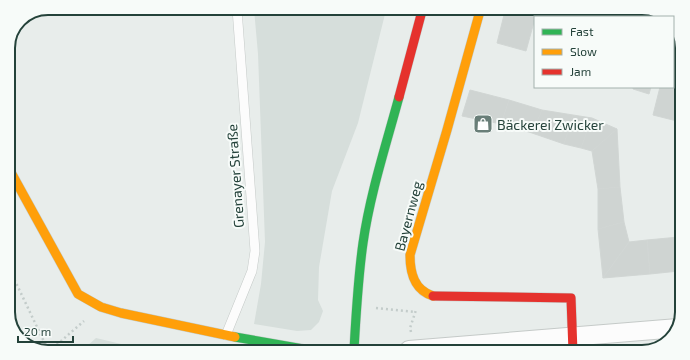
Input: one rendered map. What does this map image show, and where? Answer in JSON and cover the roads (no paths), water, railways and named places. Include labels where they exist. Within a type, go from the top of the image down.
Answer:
[{"type":"street","points":[[354,345],[363,242],[372,198],[421,15]]},
{"type":"street","name":"Bayernweg","points":[[479,15],[410,255],[410,268],[415,282],[422,292],[435,297],[571,298],[573,344]]},
{"type":"street","points":[[15,181],[78,294],[101,307],[121,313],[281,345]]},
{"type":"street","points":[[546,345],[573,344],[670,329]]},
{"type":"lane","name":"Grenayer Straße","points":[[226,335],[252,271],[255,251],[237,15]]},
{"type":"place","name":"Bäckerei Zwicker","points":[[483,124]]}]
